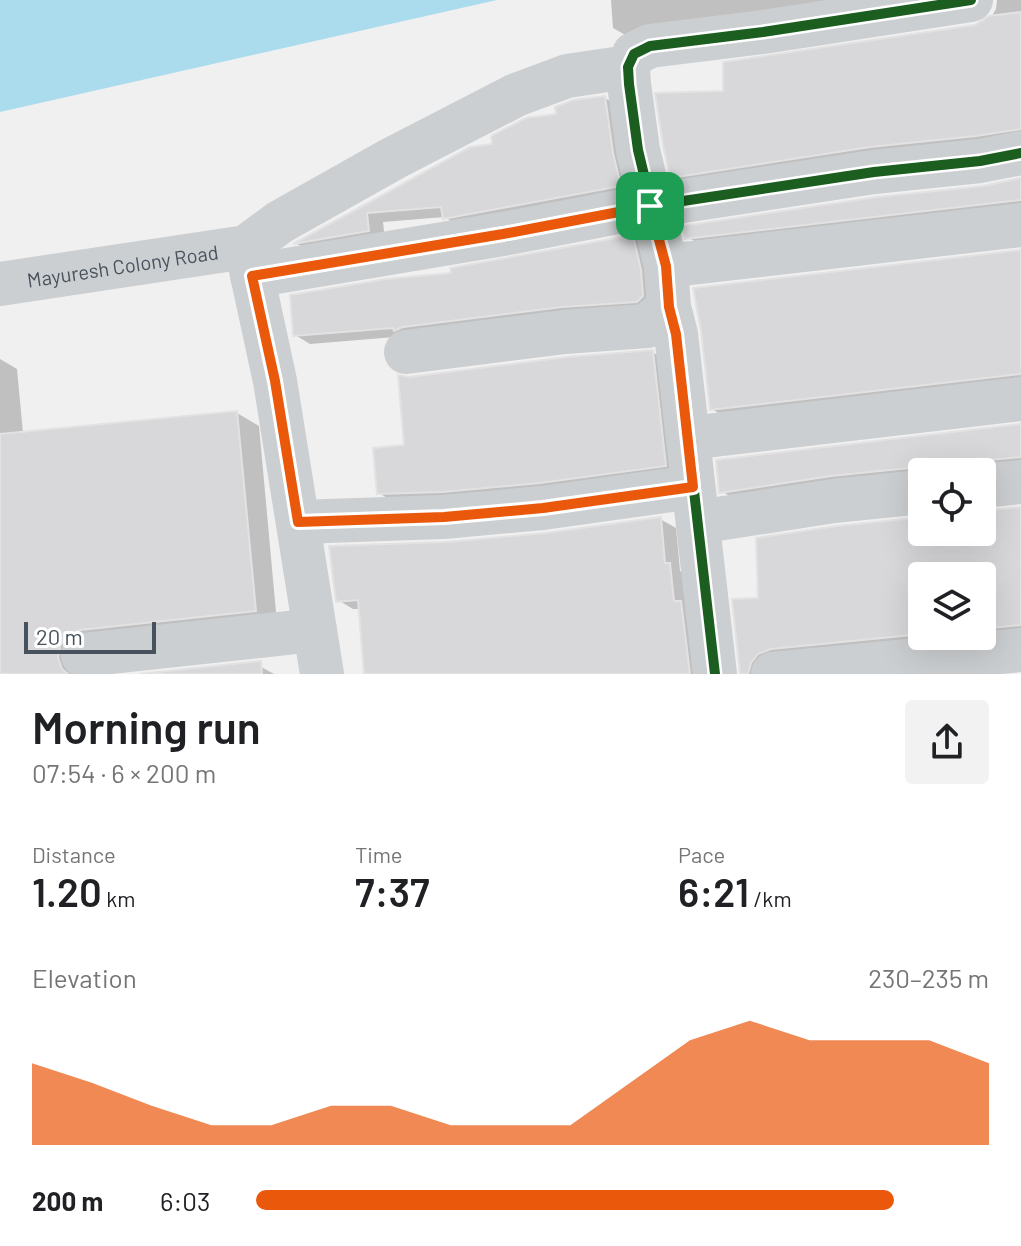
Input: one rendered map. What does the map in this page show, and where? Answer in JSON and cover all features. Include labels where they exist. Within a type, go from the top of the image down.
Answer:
[{"type":"street","points":[[715,674],[676,334],[638,150],[628,67],[634,54],[650,46],[971,0]]},
{"type":"street","points":[[322,674],[275,381],[249,261],[280,222],[392,159],[516,95],[567,76],[628,67]]},
{"type":"street","points":[[667,287],[1004,228],[1000,157]]},
{"type":"street","name":"Mayuresh Colony Road","points":[[0,284],[503,234],[650,206],[874,172],[1000,157]]},
{"type":"street","points":[[406,352],[565,332],[647,326],[667,287]]},
{"type":"street","points":[[689,438],[1021,399]]},
{"type":"street","points":[[996,485],[1021,482]]},
{"type":"street","points":[[298,522],[444,517],[543,508],[834,501],[908,493]]},
{"type":"street","points":[[83,655],[315,630]]},
{"type":"street","points":[[773,674],[1021,650]]},
{"type":"water","points":[[0,0],[497,0],[0,112]]},
{"type":"building","points":[[1021,12],[1021,129],[870,147],[670,178],[655,93],[723,91],[723,62],[975,25],[989,16]]},
{"type":"building","points":[[605,96],[621,186],[443,219],[441,207],[367,213],[369,231],[293,244],[470,147],[492,144],[491,136],[526,118],[556,114],[555,107],[573,100]]},
{"type":"building","points":[[1021,178],[1021,200],[685,239],[682,226],[877,197],[983,186]]},
{"type":"building","points":[[633,235],[643,296],[637,302],[562,307],[403,327],[394,331],[393,328],[293,336],[290,295],[386,279],[451,273],[450,268]]},
{"type":"building","points":[[1021,250],[1021,374],[710,410],[693,288]]},
{"type":"building","points":[[653,350],[666,466],[540,483],[377,494],[373,448],[404,445],[398,375],[409,377],[567,357]]},
{"type":"building","points":[[237,411],[256,611],[80,630],[68,635],[60,646],[58,658],[62,669],[68,674],[0,674],[0,434]]},
{"type":"building","points":[[1021,424],[1021,457],[908,458],[908,468],[719,493],[716,460]]},
{"type":"building","points":[[1021,507],[1021,625],[996,628],[996,562],[908,562],[908,635],[771,649],[758,654],[748,674],[740,674],[732,599],[758,598],[756,538],[908,518],[908,546],[996,546],[996,510]]},
{"type":"building","points":[[661,517],[665,563],[670,563],[674,601],[681,601],[690,674],[364,674],[358,600],[336,602],[329,546],[446,542],[546,533]]},
{"type":"building","points":[[261,661],[262,674],[140,674]]},
{"type":"cycle path","points":[[715,674],[676,334],[669,307],[666,266],[638,150],[628,67],[634,54],[650,46],[971,0]]},
{"type":"cycle path","points":[[252,276],[650,206],[1021,153]]},
{"type":"route","points":[[650,206],[666,266],[693,487],[543,508],[444,517],[298,522],[275,381],[252,276],[650,206]]}]
